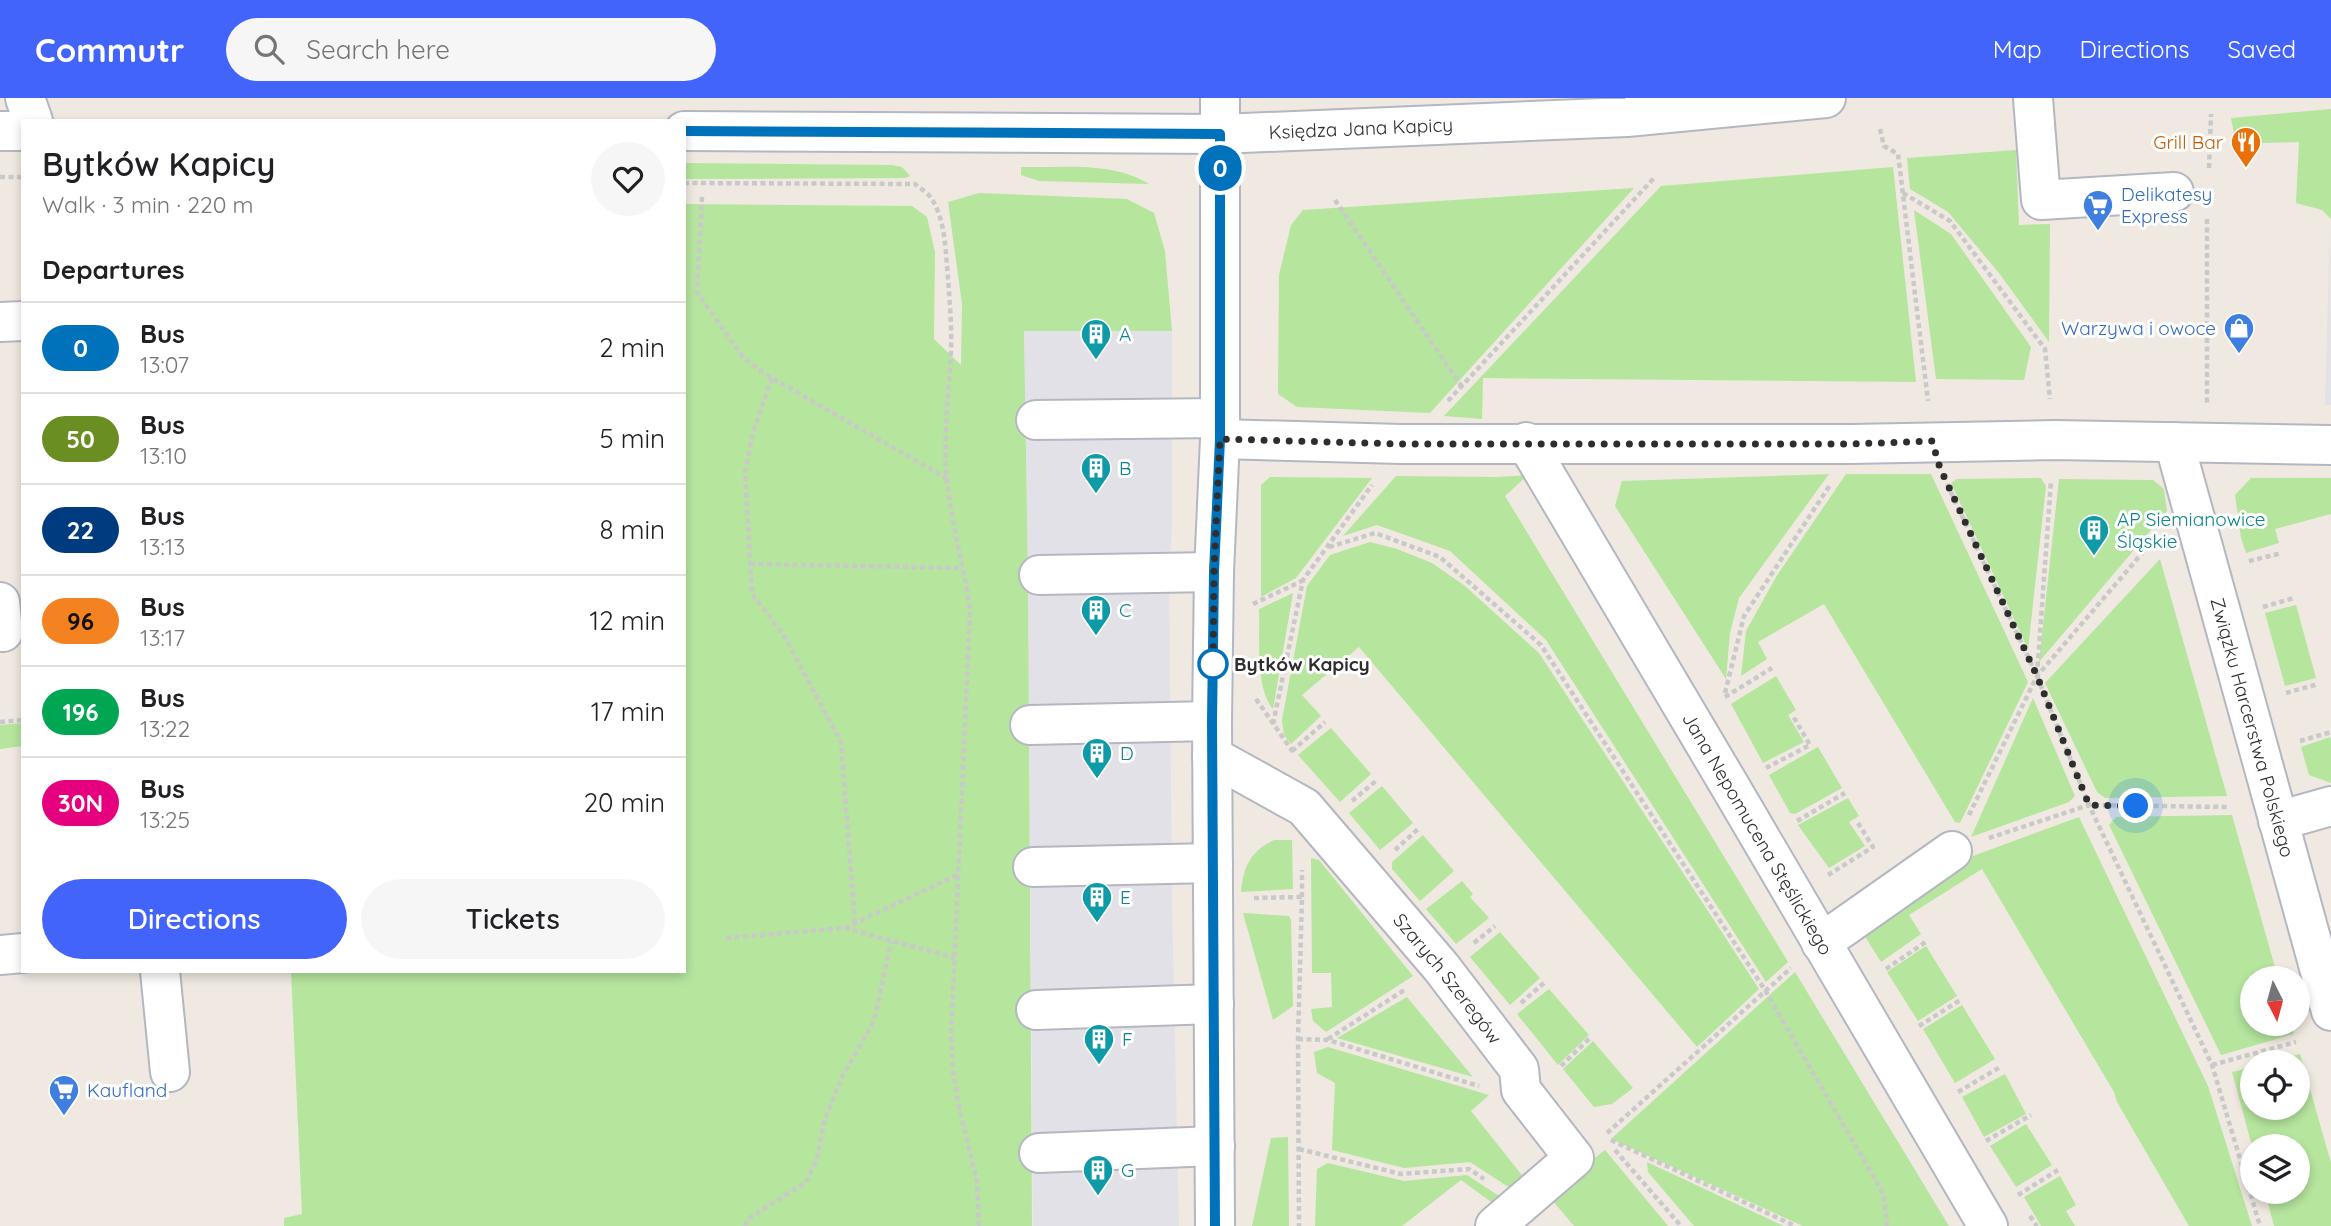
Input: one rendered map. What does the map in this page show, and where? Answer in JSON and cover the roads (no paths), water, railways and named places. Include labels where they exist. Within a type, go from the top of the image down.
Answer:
[{"type":"street","points":[[25,98],[32,119]]},
{"type":"street","name":"Księdza Jana Kapicy","points":[[686,131],[1220,116],[1627,117],[1826,98]]},
{"type":"street","points":[[2032,98],[2041,200],[2174,192]]},
{"type":"street","points":[[1215,1226],[1212,738],[1214,572],[1220,428],[1220,116]]},
{"type":"street","points":[[0,131],[21,131]]},
{"type":"street","points":[[0,322],[21,321]]},
{"type":"street","points":[[1036,420],[1220,428],[1401,444],[1851,444],[2054,440],[2331,445]]},
{"type":"street","name":"Jana Nepomucena Stęślickiego","points":[[1526,442],[1702,735],[1988,1226]]},
{"type":"street","name":"Związku Harcerstwa Polskiego","points":[[2191,442],[2189,499],[2331,1011]]},
{"type":"street","points":[[1039,575],[1214,572]]},
{"type":"street","points":[[1030,725],[1212,738]]},
{"type":"street","name":"Szarych Szeregów","points":[[1212,738],[1304,807],[1441,967],[1520,1069],[1521,1090],[1574,1158],[1508,1215]]},
{"type":"street","points":[[2278,821],[2324,808]]},
{"type":"street","points":[[1821,943],[1952,851]]},
{"type":"street","points":[[1033,867],[1213,863]]},
{"type":"street","points":[[0,955],[21,953]]},
{"type":"street","points":[[160,973],[170,1072]]},
{"type":"street","points":[[1036,1010],[1214,1004]]},
{"type":"street","points":[[1038,1153],[1215,1146]]},
{"type":"place","name":"Grill Bar","points":[[2246,169]]},
{"type":"place","name":"Delikatesy Express","points":[[2098,232]]},
{"type":"place","name":"Warzywa i owoce","points":[[2239,355]]},
{"type":"place","name":"A","points":[[1096,361]]},
{"type":"place","name":"B","points":[[1096,495]]},
{"type":"place","name":"AP Siemianowice Śląskie","points":[[2094,557]]},
{"type":"place","name":"C","points":[[1096,637]]},
{"type":"place","name":"Bytków Kapicy","points":[[1213,664]]},
{"type":"place","name":"D","points":[[1097,780]]},
{"type":"place","name":"E","points":[[1097,924]]},
{"type":"place","name":"F","points":[[1099,1066]]},
{"type":"place","name":"Kaufland","points":[[64,1117]]},
{"type":"place","name":"G","points":[[1098,1197]]}]
